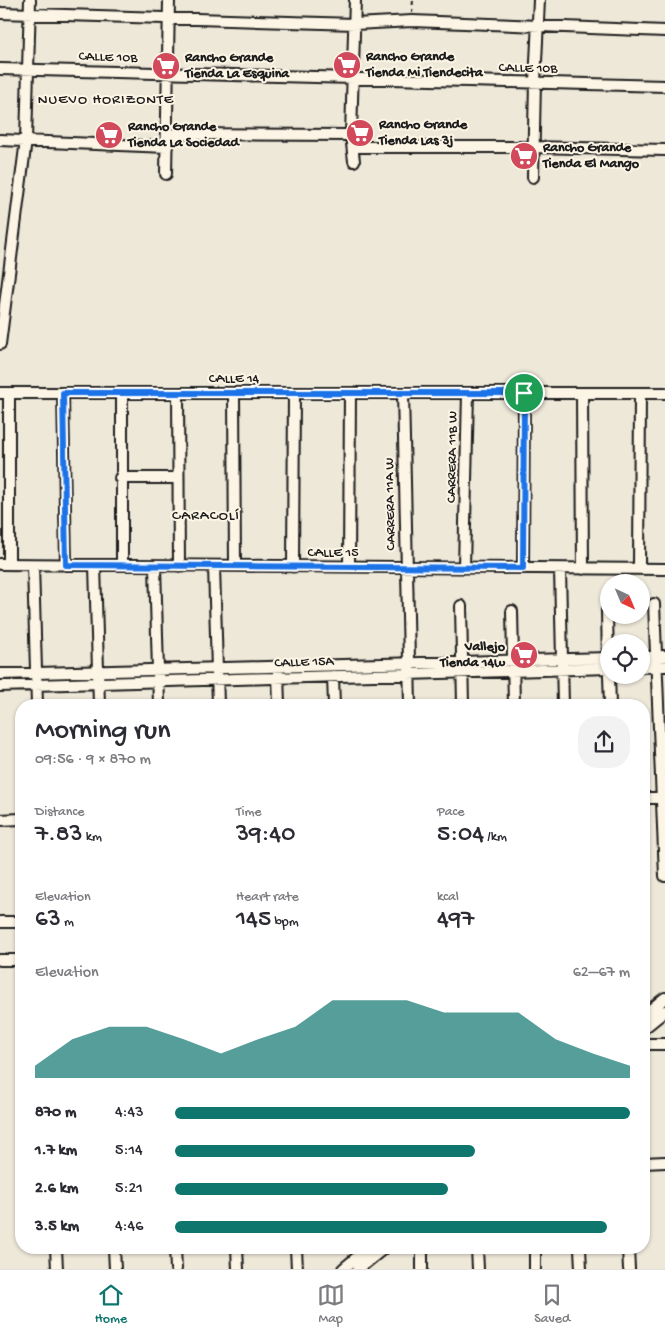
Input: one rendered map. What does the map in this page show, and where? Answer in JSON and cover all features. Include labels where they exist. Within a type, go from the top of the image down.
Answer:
[{"type":"street","points":[[0,344],[26,140],[30,0]]},
{"type":"street","points":[[166,174],[169,0]]},
{"type":"street","points":[[354,161],[350,135],[355,0]]},
{"type":"street","points":[[533,177],[539,0]]},
{"type":"street","points":[[0,13],[169,20],[355,24],[412,21],[665,31]]},
{"type":"street","name":"CALLE 10B","points":[[0,68],[353,80],[665,86]]},
{"type":"street","points":[[168,134],[350,135]]},
{"type":"street","points":[[0,140],[167,147]]},
{"type":"street","points":[[353,147],[533,147],[665,150]]},
{"type":"street","points":[[4,393],[4,564]]},
{"type":"street","name":"CALLE 14","points":[[4,393],[468,393]]},
{"type":"street","points":[[63,393],[66,565]]},
{"type":"street","points":[[122,393],[120,478],[122,565]]},
{"type":"street","points":[[178,393],[179,566]]},
{"type":"street","points":[[234,393],[235,566]]},
{"type":"street","points":[[293,567],[294,393]]},
{"type":"street","points":[[349,567],[350,393]]},
{"type":"street","name":"CARRERA 11A W","points":[[403,393],[410,699]]},
{"type":"street","name":"CARRERA 11B W","points":[[464,568],[468,393],[665,393]]},
{"type":"street","points":[[523,568],[524,393]]},
{"type":"street","points":[[582,393],[583,569]]},
{"type":"street","points":[[639,569],[640,393]]},
{"type":"street","points":[[120,478],[178,478]]},
{"type":"street","name":"CALLE 15","points":[[4,564],[665,570]]},
{"type":"street","points":[[33,565],[38,699]]},
{"type":"street","points":[[95,565],[99,699]]},
{"type":"street","points":[[155,566],[159,699]]},
{"type":"street","points":[[214,566],[218,699]]},
{"type":"street","points":[[560,569],[563,699]]},
{"type":"street","points":[[654,604],[661,662],[665,876]]},
{"type":"street","points":[[461,606],[463,699]]},
{"type":"street","points":[[512,610],[514,699]]},
{"type":"street","name":"CALLE 15A","points":[[0,686],[346,676],[409,669],[562,664],[600,659]]},
{"type":"street","name":"CALLE 15A","points":[[562,664],[600,667]]},
{"type":"street","points":[[345,665],[346,676]]},
{"type":"street","name":"CALLE 15A","points":[[0,674],[345,665],[409,669]]},
{"type":"street","points":[[278,667],[279,699]]},
{"type":"street","points":[[333,676],[334,699]]},
{"type":"street","points":[[609,684],[610,699]]},
{"type":"street","points":[[650,798],[663,798]]},
{"type":"street","points":[[0,820],[15,819]]},
{"type":"street","points":[[0,922],[15,922]]},
{"type":"street","points":[[0,960],[15,960]]},
{"type":"street","points":[[650,1010],[665,998]]},
{"type":"street","points":[[650,1023],[665,1010]]},
{"type":"street","points":[[650,1044],[665,1044]]},
{"type":"street","points":[[650,1163],[665,1162]]},
{"type":"street","points":[[56,1254],[57,1269]]},
{"type":"street","points":[[114,1254],[115,1269]]},
{"type":"street","points":[[175,1254],[176,1269]]},
{"type":"street","points":[[237,1254],[238,1269]]},
{"type":"street","points":[[296,1254],[297,1269]]},
{"type":"street","points":[[355,1266],[364,1254]]},
{"type":"street","points":[[343,1269],[355,1266],[374,1254]]},
{"type":"street","points":[[422,1254],[422,1269]]},
{"type":"street","points":[[477,1254],[478,1269]]},
{"type":"street","points":[[535,1254],[535,1269]]},
{"type":"street","points":[[580,1254],[581,1269]]},
{"type":"street","points":[[628,1254],[629,1269]]},
{"type":"place","name":"Rancho Grande Tienda Mi Tiendecita","points":[[347,65]]},
{"type":"place","name":"Rancho Grande Tienda La Esquina","points":[[166,66]]},
{"type":"place","name":"Rancho Grande Tienda Las 3j","points":[[360,133]]},
{"type":"place","name":"Rancho Grande Tienda La Sociedad","points":[[109,135]]},
{"type":"place","name":"Rancho Grande Tienda El Mango","points":[[524,156]]},
{"type":"place","name":"Vallejo Tienda 14w","points":[[524,655]]},
{"type":"district","name":"NUEVO HORIZONTE","points":[[106,100]]},
{"type":"district","name":"CARACOLÍ","points":[[206,516]]},
{"type":"route","points":[[63,393],[524,393],[523,568],[66,565],[63,393]]}]
